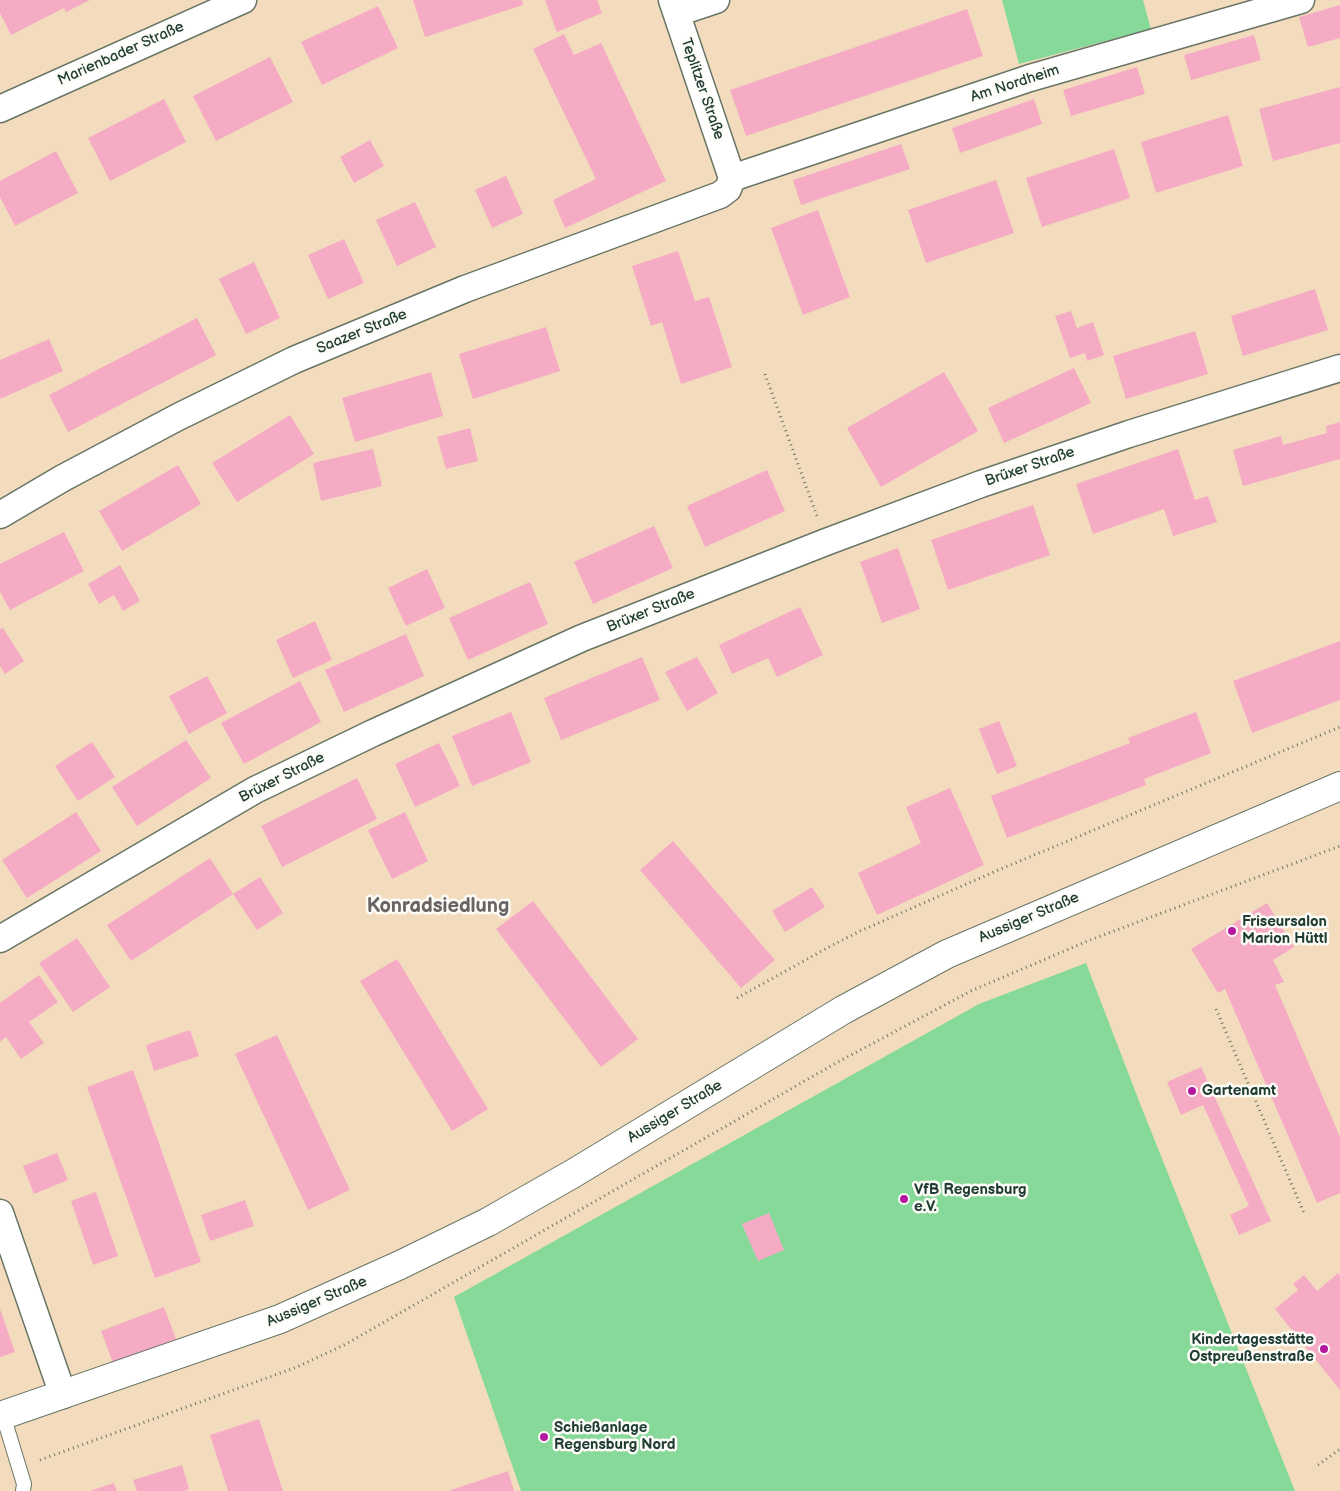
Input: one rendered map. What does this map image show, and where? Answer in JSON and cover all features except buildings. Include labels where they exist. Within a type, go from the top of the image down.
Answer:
[{"type":"street","name":"Marienbader Straße","points":[[0,109],[243,0]]},
{"type":"street","points":[[674,7],[716,0]]},
{"type":"street","name":"Am Nordheim","points":[[732,178],[1030,78],[1300,0]]},
{"type":"street","name":"Teplitzer Straße","points":[[674,7],[732,178]]},
{"type":"street","name":"Saazer Straße","points":[[0,516],[79,469],[178,417],[294,360],[465,289],[720,195],[728,188],[732,178]]},
{"type":"street","name":"Brüxer Straße","points":[[0,939],[255,790],[373,733],[582,638],[826,542],[981,484],[1129,434],[1340,368]]},
{"type":"street","name":"Aussiger Straße","points":[[1,1416],[280,1319],[400,1265],[488,1222],[557,1183],[843,1010],[947,954],[1340,786]]},
{"type":"street","points":[[0,1213],[63,1395]]},
{"type":"lane","points":[[1,1416],[24,1484],[23,1491]]},
{"type":"path","points":[[765,374],[826,542]]},
{"type":"path","points":[[737,998],[858,932],[996,871],[1340,727]]},
{"type":"path","points":[[19,1468],[296,1367],[346,1344],[836,1063],[970,991],[1090,940],[1340,846]]},
{"type":"path","points":[[1216,1009],[1304,1213]]},
{"type":"path","points":[[1318,1465],[1340,1449]]},
{"type":"green space","points":[[1002,0],[1143,0],[1151,29],[1019,64]]},
{"type":"green space","name":"VfB Regensburg e.V.","points":[[1086,963],[1139,1101],[1295,1491],[521,1491],[454,1297],[979,1004]]},
{"type":"place","name":"Friseursalon Marion Hüttl","points":[[1232,931]]},
{"type":"place","name":"Gartenamt","points":[[1192,1091]]},
{"type":"place","name":"VfB Regensburg e.V.","points":[[904,1199]]},
{"type":"place","name":"Kindertagesstätte Ostpreußenstraße","points":[[1324,1349]]},
{"type":"place","name":"Schießanlage Regensburg Nord","points":[[544,1437]]},
{"type":"district","name":"Konradsiedlung","points":[[438,907]]}]
